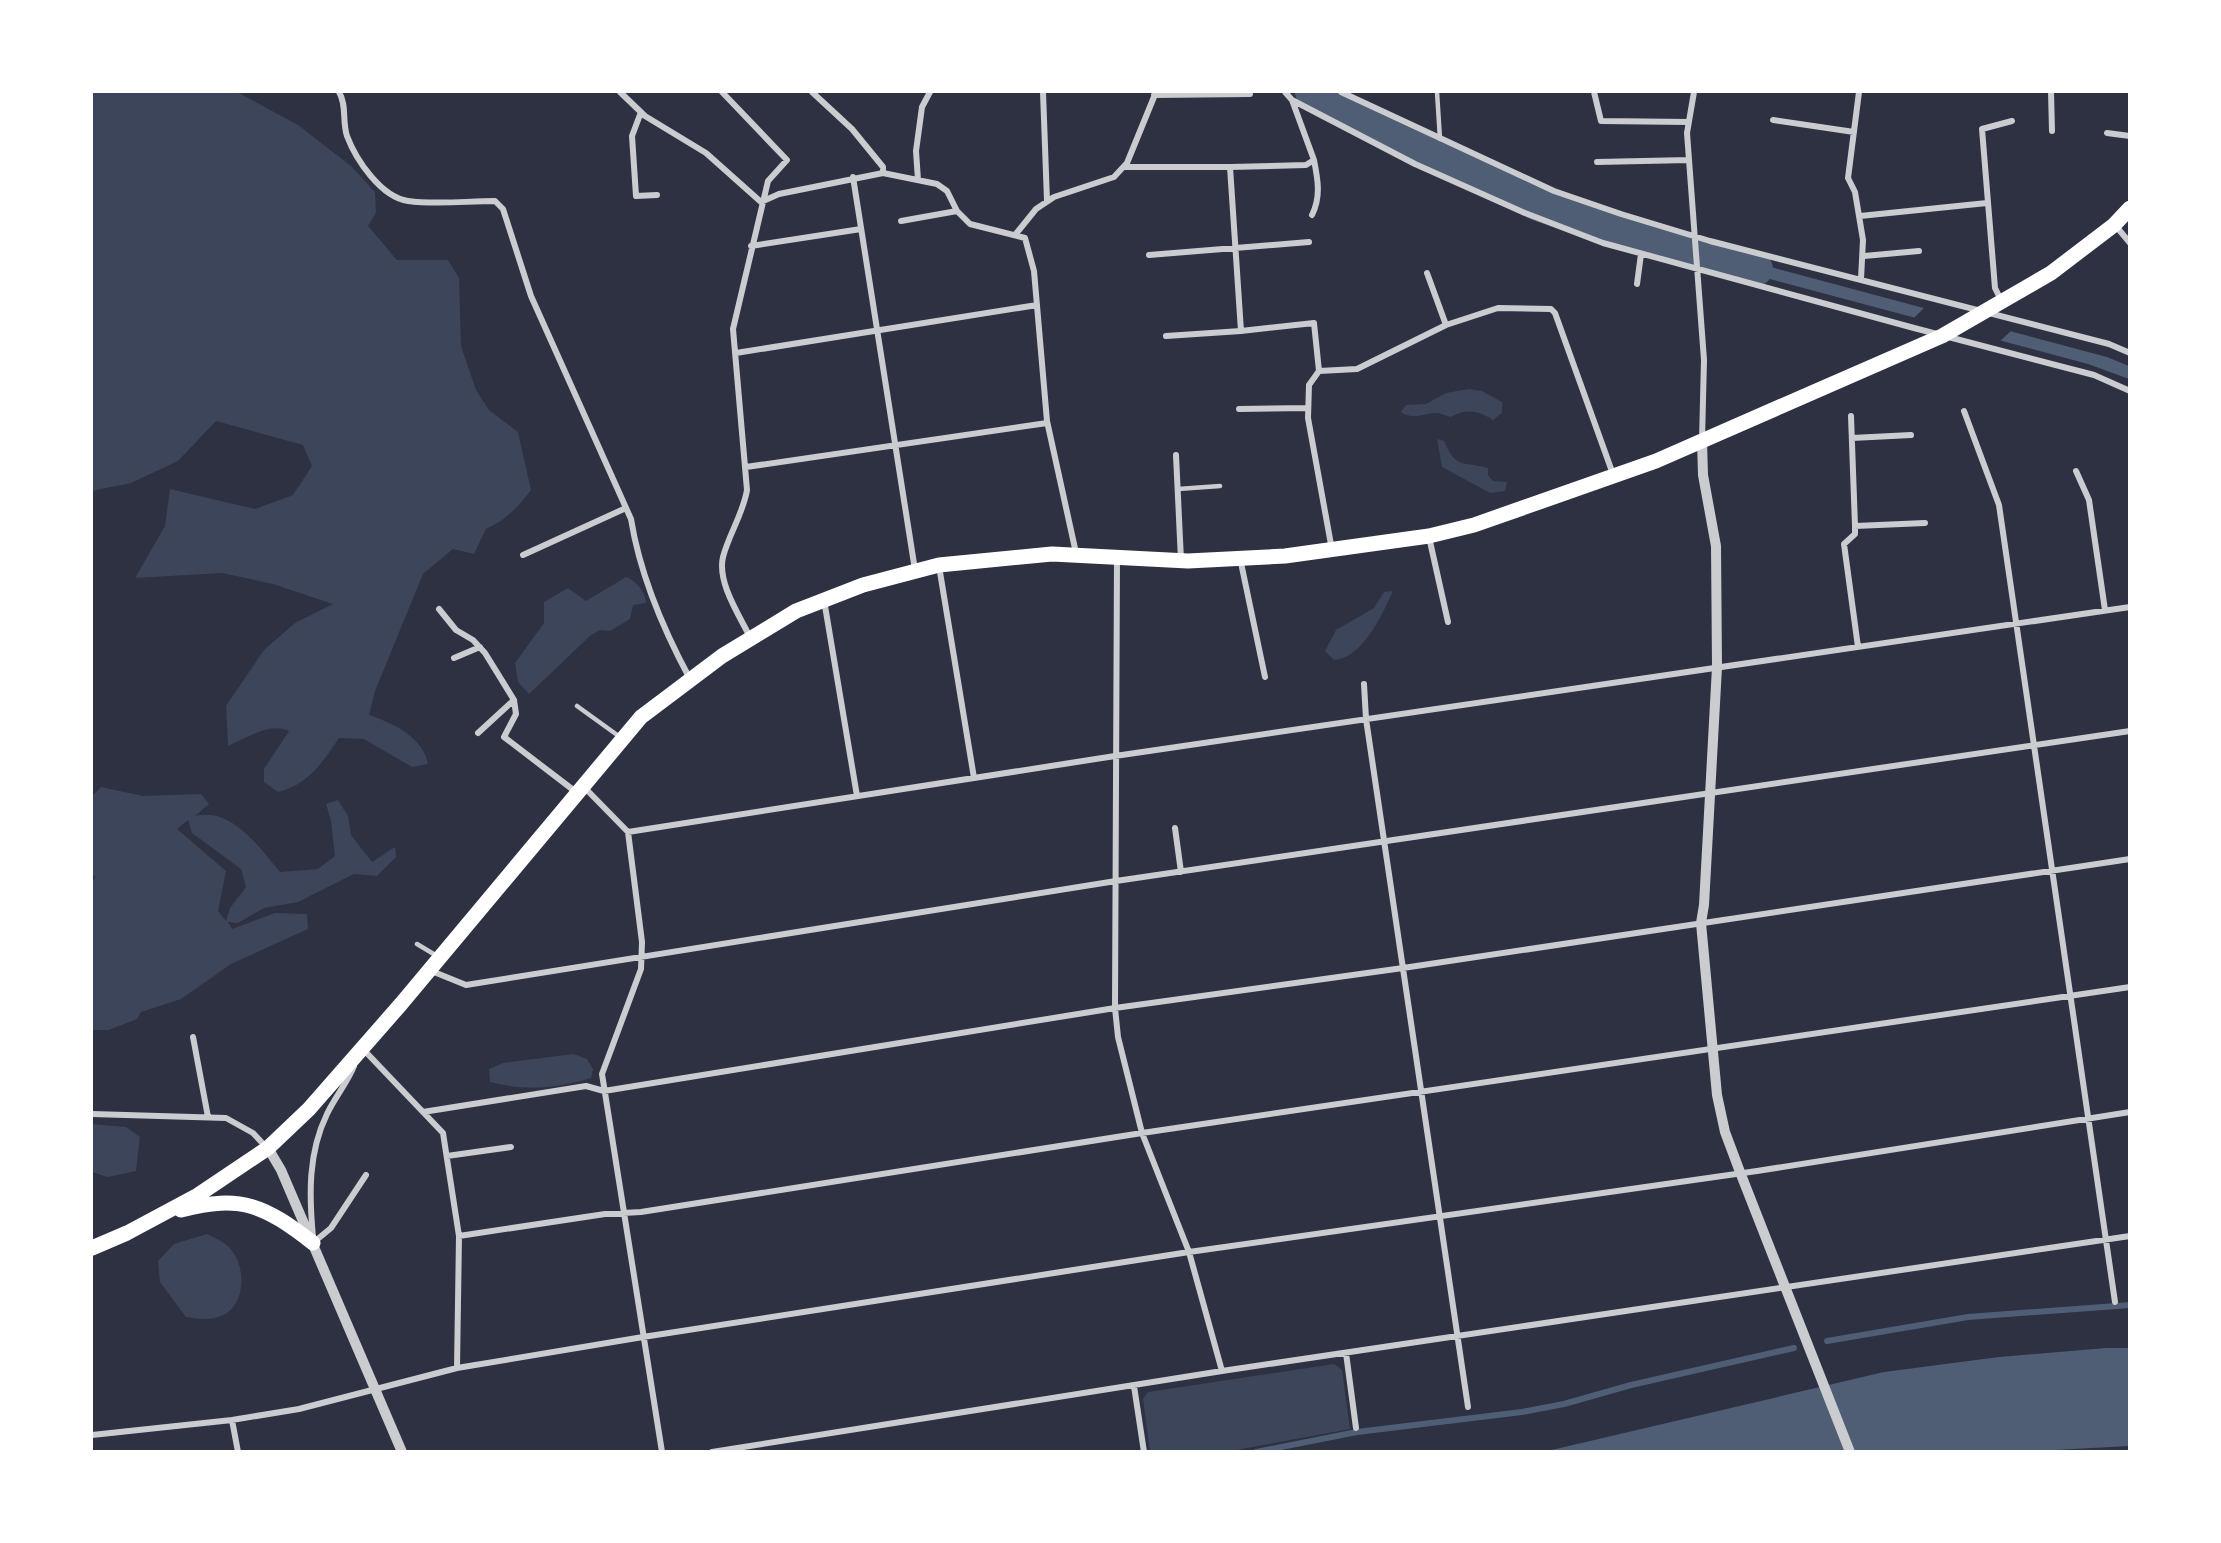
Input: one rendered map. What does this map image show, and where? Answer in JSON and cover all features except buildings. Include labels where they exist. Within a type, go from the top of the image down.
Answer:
[{"type":"main road","points":[[92,1248],[198,1195],[268,1149],[309,1109],[362,1048],[641,717],[750,637],[824,599],[915,570],[1023,555],[1181,560],[1239,558],[1332,551],[1429,536],[1484,522],[1614,477],[1946,334],[2051,273],[2114,225],[2130,208]]},
{"type":"main road","points":[[163,1214],[221,1202],[250,1205],[268,1211],[313,1243]]},
{"type":"street","points":[[339,92],[343,98],[346,134],[368,171],[385,190],[406,201],[495,201],[503,208],[531,296],[632,519],[636,550],[653,597],[690,679]]},
{"type":"street","points":[[620,92],[641,112],[706,153],[761,202]]},
{"type":"street","points":[[722,92],[787,160],[768,181],[761,202],[733,329],[746,467],[745,502],[725,551],[722,569],[737,612],[750,637]]},
{"type":"street","points":[[812,92],[852,129],[883,167],[883,172]]},
{"type":"street","points":[[918,180],[916,151],[920,118],[922,107],[930,92]]},
{"type":"street","points":[[1043,92],[1047,201]]},
{"type":"street","points":[[1285,92],[1292,100],[1314,160],[1318,181],[1318,203],[1312,215]]},
{"type":"street","points":[[1341,92],[1554,191],[1694,239],[1861,279],[1983,314],[2109,344],[2130,353]]},
{"type":"street","points":[[1594,92],[1601,121],[1688,122]]},
{"type":"street","points":[[1694,92],[1688,122],[1694,239],[1704,360],[1703,475],[1716,546],[1717,667],[1701,923],[1718,1095],[1725,1132],[1850,1452]]},
{"type":"street","points":[[1859,92],[1848,178],[1855,192],[1860,216],[1864,256],[1861,279]]},
{"type":"street","points":[[2050,92],[2052,131]]},
{"type":"street","points":[[1015,235],[1036,209],[1047,201],[1114,177],[1125,167],[1155,93],[1250,94]]},
{"type":"street","points":[[1292,100],[1415,164],[1525,213],[1603,243],[2094,375],[2130,391]]},
{"type":"street","points":[[641,112],[632,136],[636,196],[657,195]]},
{"type":"street","points":[[1773,120],[1854,132]]},
{"type":"street","points":[[2002,303],[1995,288],[1982,129],[2012,121]]},
{"type":"street","points":[[2107,133],[2130,136]]},
{"type":"street","points":[[1125,167],[1306,165],[1314,160]]},
{"type":"street","points":[[1597,162],[1689,160]]},
{"type":"street","points":[[1230,167],[1241,331]]},
{"type":"street","points":[[761,202],[779,194],[883,172],[937,184],[947,191],[957,211],[970,224],[1025,238],[1034,271],[1047,423],[1076,555]]},
{"type":"street","points":[[853,177],[915,570]]},
{"type":"street","points":[[1860,216],[1987,203]]},
{"type":"street","points":[[901,221],[957,211]]},
{"type":"street","points":[[2114,225],[2130,243]]},
{"type":"street","points":[[751,246],[861,229]]},
{"type":"street","points":[[1149,255],[1309,242]]},
{"type":"street","points":[[1864,256],[1919,251]]},
{"type":"street","points":[[1637,284],[1641,254]]},
{"type":"street","points":[[1427,273],[1446,325]]},
{"type":"street","points":[[736,353],[1037,305]]},
{"type":"street","points":[[1319,371],[1357,369],[1446,325],[1498,308],[1551,309],[1555,313],[1614,477]]},
{"type":"street","points":[[1166,336],[1314,323],[1319,371],[1309,385],[1308,408],[1332,551]]},
{"type":"street","points":[[1239,409],[1308,408]]},
{"type":"street","points":[[1964,411],[2000,505],[2115,1302]]},
{"type":"street","points":[[1851,416],[1855,534],[1848,543],[1844,544],[1858,647]]},
{"type":"street","points":[[746,467],[1047,423]]},
{"type":"street","points":[[1852,438],[1911,435]]},
{"type":"street","points":[[1176,455],[1181,560]]},
{"type":"street","points":[[2076,471],[2089,500],[2105,610]]},
{"type":"street","points":[[523,555],[626,508]]},
{"type":"street","points":[[1855,526],[1925,523]]},
{"type":"street","points":[[1429,536],[1448,622]]},
{"type":"street","points":[[1117,557],[1115,1008],[1118,1037],[1142,1133],[1189,1252],[1222,1371]]},
{"type":"street","points":[[1239,558],[1265,677]]},
{"type":"street","points":[[939,565],[974,778]]},
{"type":"street","points":[[824,599],[857,796]]},
{"type":"street","points":[[628,832],[1115,756],[2130,607]]},
{"type":"street","points":[[439,609],[456,630],[480,646],[514,700],[516,714],[504,737],[580,789],[628,832],[643,955],[641,969],[602,1074],[662,1452]]},
{"type":"street","points":[[454,658],[480,646]]},
{"type":"street","points":[[1364,684],[1366,719],[1468,1407]]},
{"type":"street","points":[[478,733],[514,700]]},
{"type":"street","points":[[429,970],[466,985],[1116,881],[2130,731]]},
{"type":"street","points":[[1175,828],[1181,872]]},
{"type":"street","points":[[423,1112],[586,1086],[604,1091],[1115,1008],[1403,968],[2130,859]]},
{"type":"street","points":[[459,1236],[2130,987]]},
{"type":"street","points":[[193,1037],[208,1118]]},
{"type":"street","points":[[313,1243],[310,1191],[316,1141],[327,1114],[350,1075],[362,1048],[443,1133],[459,1236],[457,1368]]},
{"type":"street","points":[[92,1435],[232,1420],[299,1409],[457,1368],[643,1337],[1439,1214],[1740,1172],[2130,1112]]},
{"type":"street","points":[[92,1114],[226,1118],[253,1133],[268,1149],[281,1170],[402,1452]]},
{"type":"street","points":[[447,1156],[511,1147]]},
{"type":"street","points":[[313,1243],[331,1228],[366,1175]]},
{"type":"street","points":[[712,1452],[1222,1371],[2130,1236]]},
{"type":"street","points":[[1346,1353],[1356,1428]]},
{"type":"street","points":[[1134,1386],[1144,1452]]},
{"type":"street","points":[[232,1420],[238,1452]]},
{"type":"lane","points":[[1437,92],[1440,138]]},
{"type":"lane","points":[[1178,489],[1220,486]]},
{"type":"lane","points":[[577,706],[622,739]]},
{"type":"lane","points":[[417,944],[439,957]]},
{"type":"shaded area","points":[[92,92],[237,92],[298,125],[351,166],[375,192],[376,213],[368,226],[397,260],[448,260],[459,278],[461,346],[476,390],[489,410],[518,432],[531,490],[500,522],[486,529],[474,554],[453,549],[423,574],[375,691],[369,715],[406,732],[420,746],[428,764],[412,767],[364,739],[339,738],[314,771],[298,784],[278,792],[264,782],[264,769],[289,731],[274,728],[250,735],[228,746],[226,706],[264,650],[295,623],[333,604],[273,584],[222,573],[135,578],[165,526],[170,489],[255,509],[293,495],[312,466],[303,445],[216,421],[178,461],[131,483],[92,491]]},
{"type":"shaded area","points":[[1711,251],[2107,357],[2129,366],[2129,379],[2088,364],[1710,263]]},
{"type":"shaded area","points":[[1469,389],[1482,391],[1502,402],[1502,413],[1493,420],[1483,414],[1473,412],[1462,412],[1451,417],[1436,413],[1410,416],[1401,412],[1406,405],[1426,404],[1446,393]]},
{"type":"shaded area","points":[[1437,439],[1444,441],[1456,460],[1488,468],[1488,475],[1493,481],[1507,482],[1505,491],[1490,493],[1442,467]]},
{"type":"shaded area","points":[[626,577],[640,587],[646,603],[633,605],[630,619],[610,631],[600,630],[591,635],[529,694],[518,682],[515,663],[544,623],[544,602],[568,588],[586,601]]},
{"type":"shaded area","points":[[1393,591],[1377,623],[1363,644],[1354,652],[1334,660],[1325,651],[1336,630],[1374,608],[1384,592]]},
{"type":"shaded area","points":[[101,787],[143,796],[201,794],[209,804],[195,816],[221,817],[233,823],[254,841],[280,872],[318,869],[335,856],[331,821],[326,804],[338,800],[348,816],[351,835],[372,862],[395,847],[396,857],[377,876],[354,874],[298,902],[264,908],[238,923],[228,922],[232,929],[275,913],[307,914],[308,929],[231,964],[181,999],[141,1012],[137,1019],[109,1030],[92,1030],[92,884],[95,877],[92,874],[92,796]],"holes":[[[188,820],[192,833],[241,869],[246,887],[230,908],[226,921],[218,911],[226,871],[177,829]]]},
{"type":"shaded area","points":[[574,1054],[587,1059],[593,1069],[591,1078],[565,1085],[528,1088],[490,1082],[489,1069],[503,1063]]},
{"type":"shaded area","points":[[92,1124],[126,1127],[140,1137],[136,1171],[108,1177],[92,1172]]},
{"type":"shaded area","points":[[207,1234],[225,1244],[233,1252],[241,1271],[240,1291],[232,1309],[224,1315],[207,1319],[186,1317],[160,1282],[158,1261],[174,1244]]},
{"type":"shaded area","points":[[2129,1348],[2129,1446],[2017,1452],[1543,1452],[1884,1372],[1999,1357]]},
{"type":"shaded area","points":[[1334,1364],[1342,1370],[1350,1429],[1231,1451],[1150,1451],[1143,1399],[1148,1392]]},
{"type":"pier","points":[[1926,306],[2014,328],[1998,343],[1912,320]]},
{"type":"waterway","points":[[1312,92],[1328,103],[1538,204],[1605,227],[1756,269]]},
{"type":"waterway","points":[[1827,1341],[1968,1317],[2130,1305]]},
{"type":"waterway","points":[[1256,1452],[1357,1432],[1522,1412],[1564,1404],[1631,1385],[1794,1348]]}]
